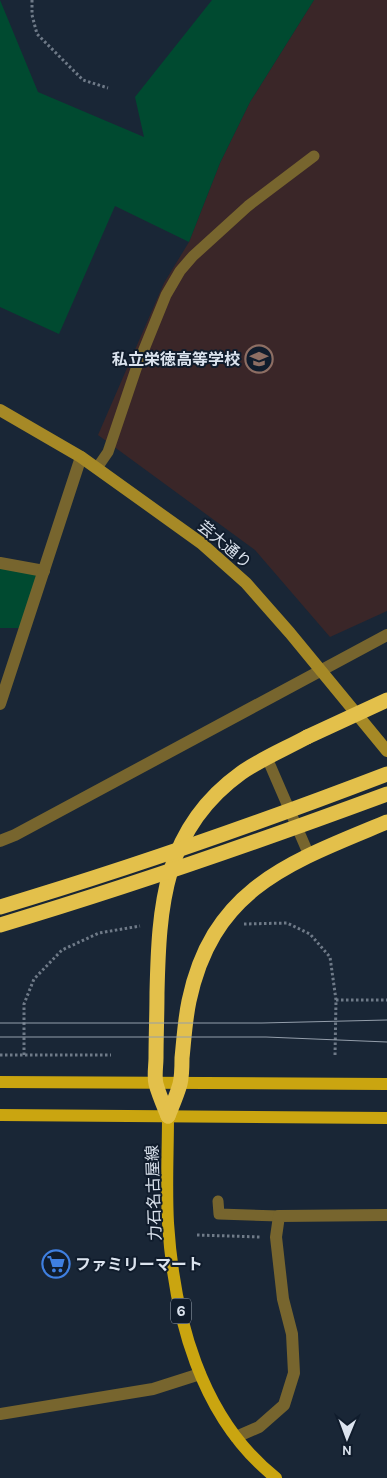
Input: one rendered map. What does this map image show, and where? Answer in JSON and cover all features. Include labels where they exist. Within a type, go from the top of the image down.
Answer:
[{"type":"highway","points":[[168,1116],[156,1083],[159,938],[166,885],[174,859],[186,831],[200,810],[219,790],[241,773],[307,737],[387,700]]},
{"type":"highway","points":[[0,907],[104,875],[387,774]]},
{"type":"highway","points":[[0,925],[207,858],[387,794]]},
{"type":"highway","points":[[168,1116],[180,1084],[184,1031],[188,1002],[195,975],[206,949],[220,924],[238,902],[259,883],[282,868],[386,823]]},
{"type":"main road","points":[[0,1082],[387,1084]]},
{"type":"main road","points":[[0,1115],[387,1118]]},
{"type":"main road","name":"力石名古屋線","points":[[168,1116],[168,1223],[172,1260],[186,1333],[200,1374],[216,1407],[236,1437],[262,1467],[276,1478]]},
{"type":"street","name":"芸大通り","points":[[0,410],[81,457],[201,543],[246,583],[290,633],[387,751]]},
{"type":"street","points":[[0,704],[81,457]]},
{"type":"street","points":[[0,563],[44,571]]},
{"type":"street","points":[[0,841],[15,835],[387,635]]},
{"type":"street","points":[[236,1437],[258,1427],[284,1405],[294,1373],[292,1334],[283,1299],[276,1237],[279,1216],[387,1215]]},
{"type":"street","points":[[0,1414],[154,1389],[200,1374]]},
{"type":"lane","points":[[97,468],[108,452],[136,369],[166,295],[180,271],[193,256],[248,206],[314,156]]},
{"type":"lane","points":[[267,758],[309,855]]},
{"type":"lane","points":[[218,1201],[219,1214],[279,1216]]},
{"type":"path","points":[[32,0],[32,15],[37,34],[83,80],[108,88]]},
{"type":"path","points":[[236,924],[287,923],[310,934],[330,957],[336,1000],[335,1056]]},
{"type":"path","points":[[24,1055],[24,1004],[34,979],[62,950],[99,933],[140,926]]},
{"type":"path","points":[[336,1000],[387,1000]]},
{"type":"path","points":[[0,1056],[111,1055]]},
{"type":"path","points":[[197,1235],[276,1237]]},
{"type":"shaded area","name":"私立栄徳高等学校","points":[[314,0],[387,0],[387,611],[330,637],[255,550],[98,435],[164,283],[189,242],[220,163],[250,102]]},
{"type":"green space","points":[[0,0],[38,92],[144,137],[135,97],[212,0],[314,0],[250,102],[220,163],[189,242],[115,206],[59,334],[0,307]]},
{"type":"green space","points":[[0,563],[44,571],[25,628],[0,628]]},
{"type":"tram line","points":[[0,1023],[262,1023],[387,1020]]},
{"type":"tram line","points":[[0,1037],[266,1037],[387,1042]]},
{"type":"place","name":"私立栄徳高等学校","points":[[259,359]]},
{"type":"place","name":"ファミリーマート","points":[[56,1264]]}]
